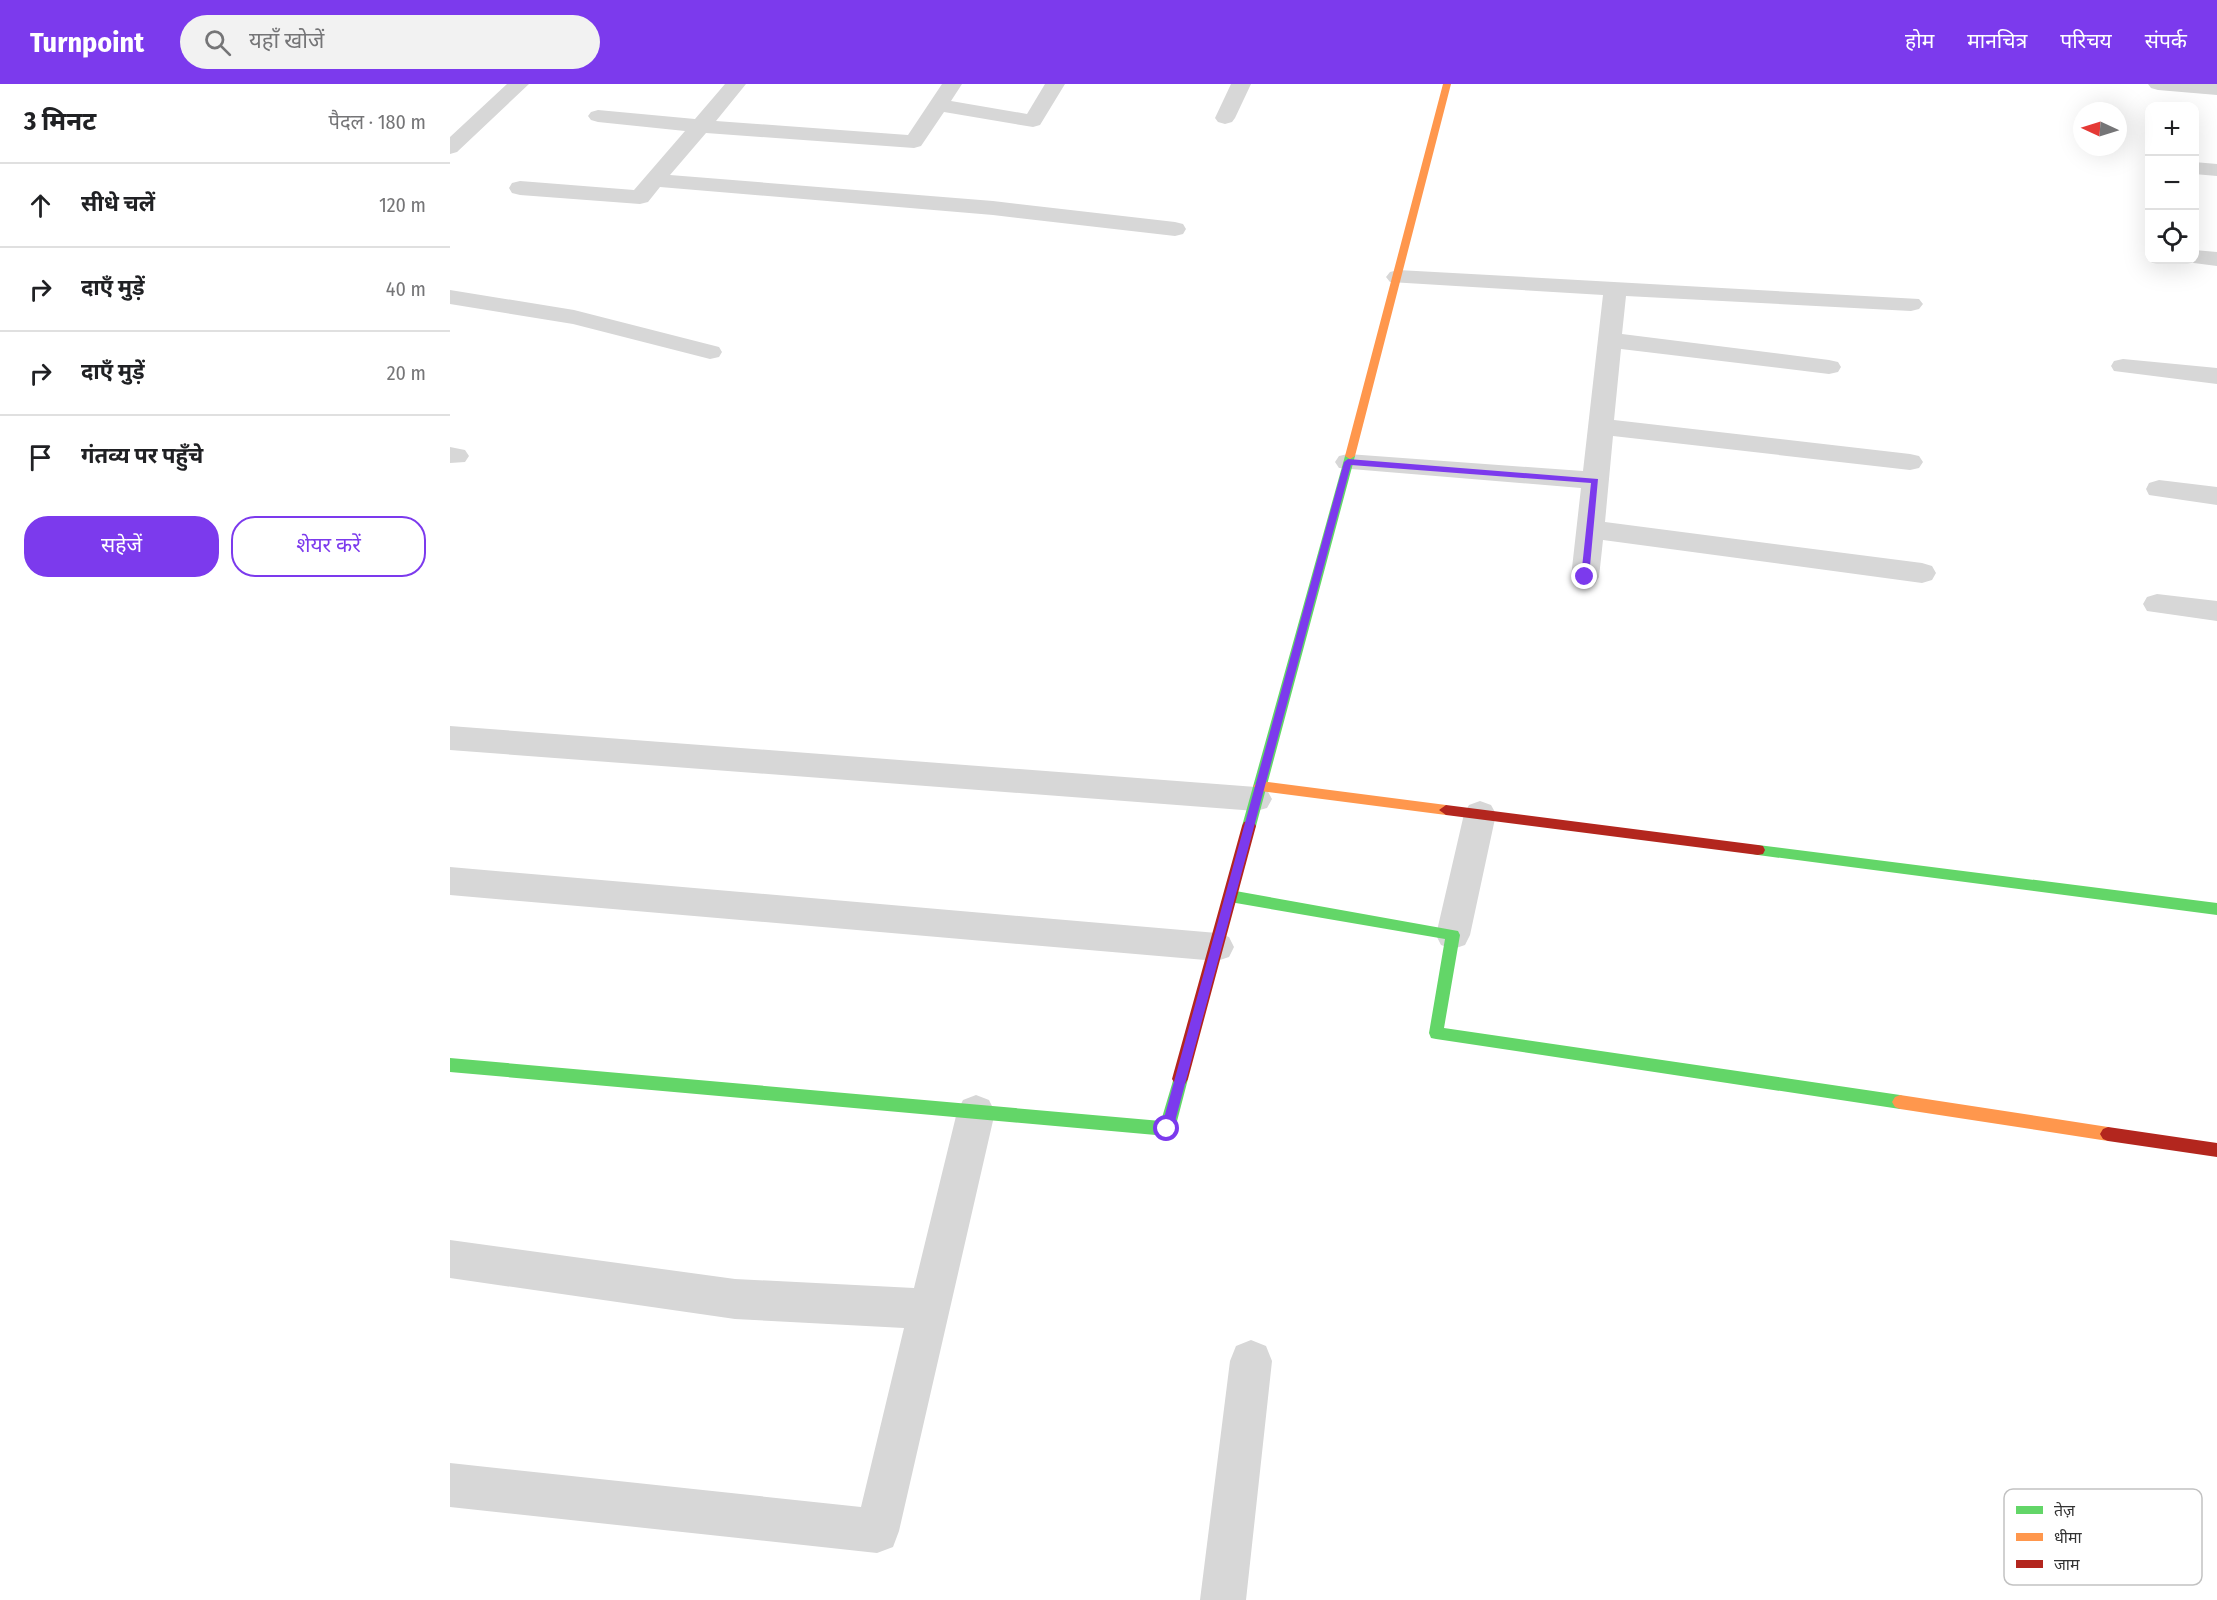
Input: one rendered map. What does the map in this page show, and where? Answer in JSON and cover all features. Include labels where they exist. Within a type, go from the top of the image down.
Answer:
[{"type":"street","points":[[450,148],[519,84]]},
{"type":"street","points":[[520,188],[640,197],[736,84]]},
{"type":"street","points":[[598,116],[914,142],[952,84]]},
{"type":"street","points":[[938,105],[1033,121],[1055,84]]},
{"type":"street","points":[[1225,118],[1241,84]]},
{"type":"street","points":[[450,1065],[1167,1129],[1398,278],[1447,84]]},
{"type":"street","points":[[2158,84],[2217,89]]},
{"type":"street","points":[[2199,168],[2217,170]]},
{"type":"street","points":[[654,180],[993,208],[1175,229]]},
{"type":"street","points":[[2199,257],[2217,259]]},
{"type":"street","points":[[1398,278],[1911,304]]},
{"type":"street","points":[[1585,577],[1615,289]]},
{"type":"street","points":[[450,297],[574,318],[710,352]]},
{"type":"street","points":[[1610,340],[1829,367]]},
{"type":"street","points":[[2123,366],[2217,376]]},
{"type":"street","points":[[1601,427],[1910,462]]},
{"type":"street","points":[[1348,462],[1595,480]]},
{"type":"street","points":[[2158,489],[2217,496]]},
{"type":"street","points":[[1591,529],[1922,573]]},
{"type":"street","points":[[2157,604],[2217,611]]},
{"type":"street","points":[[450,738],[1258,793],[1480,814],[2217,909]]},
{"type":"street","points":[[1480,814],[1453,934],[1436,1033],[2217,1150]]},
{"type":"street","points":[[450,880],[1217,947]]},
{"type":"street","points":[[1230,896],[1453,934]]},
{"type":"street","points":[[450,1485],[877,1531],[976,1112]]},
{"type":"street","points":[[450,1259],[735,1299],[929,1309]]},
{"type":"street","points":[[1223,1600],[1251,1361]]},
{"type":"traffic: fast","points":[[1249,826],[1350,456]]},
{"type":"traffic: fast","points":[[1758,850],[2217,909]]},
{"type":"traffic: fast","points":[[1230,896],[1453,935],[1436,1033],[1900,1102]]},
{"type":"traffic: fast","points":[[450,1065],[1167,1129],[1180,1079]]},
{"type":"traffic: slow","points":[[1350,456],[1447,84]]},
{"type":"traffic: slow","points":[[1260,786],[1446,810]]},
{"type":"traffic: slow","points":[[1900,1102],[2108,1134]]},
{"type":"traffic: jam","points":[[1446,810],[1758,850]]},
{"type":"traffic: jam","points":[[1180,1079],[1249,826]]},
{"type":"traffic: jam","points":[[2108,1134],[2217,1150]]},
{"type":"route","points":[[1167,1129],[1348,462],[1595,480],[1585,577]]}]
